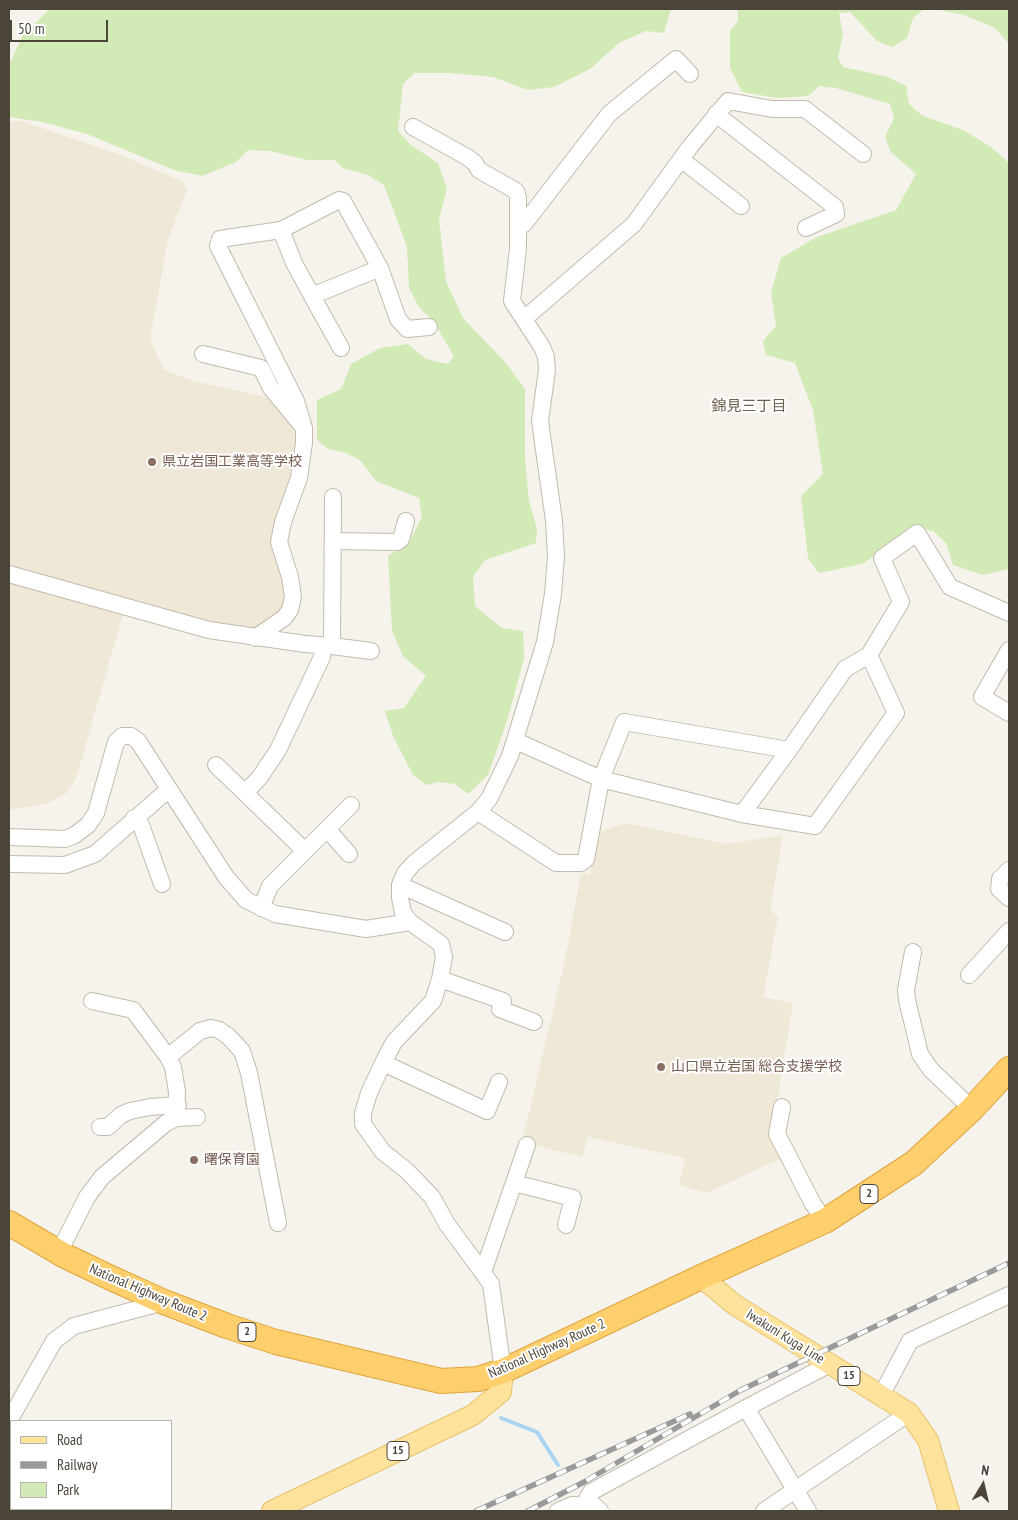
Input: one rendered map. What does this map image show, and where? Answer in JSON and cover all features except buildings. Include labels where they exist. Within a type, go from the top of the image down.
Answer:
[{"type":"highway","name":"National Highway Route 2","points":[[9,1223],[59,1252],[164,1302],[276,1342],[440,1381],[478,1379],[503,1371],[701,1277],[825,1221],[914,1163],[972,1109],[1009,1069]]},
{"type":"main road","name":"Iwakuni Kuga Line","points":[[701,1277],[735,1305],[909,1412],[928,1440],[949,1511]]},
{"type":"main road","name":"15","points":[[272,1511],[472,1415],[501,1392],[503,1371]]},
{"type":"street","points":[[519,225],[524,224],[609,114],[676,59],[690,74]]},
{"type":"street","points":[[524,319],[634,224],[716,114],[728,101],[772,109],[805,109],[862,154]]},
{"type":"street","points":[[716,114],[834,207],[836,214],[806,228]]},
{"type":"street","points":[[413,128],[467,157],[475,163],[478,170],[516,192],[518,197],[519,225],[512,302],[546,357],[547,370],[540,421],[554,522],[556,556],[553,594],[545,642],[516,741],[489,798],[478,812],[414,863],[405,873],[400,885],[403,913],[410,922],[440,944],[444,957],[433,1001],[394,1042],[369,1093],[363,1113],[363,1124],[383,1152],[406,1170],[432,1198],[447,1224],[491,1284],[503,1371]]},
{"type":"street","points":[[682,160],[741,206]]},
{"type":"street","points":[[255,638],[284,618],[290,610],[293,597],[290,576],[279,542],[283,522],[299,478],[304,428],[296,401],[218,246],[220,239],[281,230],[339,200],[343,201],[380,268],[398,319],[407,329],[429,327]]},
{"type":"street","points":[[281,230],[294,263],[341,348]]},
{"type":"street","points":[[312,296],[380,268]]},
{"type":"street","points":[[203,354],[261,368],[271,388],[304,428]]},
{"type":"street","points":[[245,793],[260,777],[278,750],[327,646],[333,541],[333,497]]},
{"type":"street","points":[[333,541],[396,542],[401,539],[406,521]]},
{"type":"street","points":[[742,814],[845,669],[869,655],[901,602],[882,558],[917,533],[950,587],[1009,613]]},
{"type":"street","points":[[9,574],[159,618],[209,630],[255,638],[371,651]]},
{"type":"street","points":[[1009,650],[982,696],[1009,713]]},
{"type":"street","points":[[516,741],[601,779],[742,814],[815,826],[896,713],[869,655]]},
{"type":"street","points":[[478,812],[556,863],[581,863],[586,859],[601,779],[624,722],[789,750]]},
{"type":"street","points":[[9,837],[64,839],[75,835],[88,825],[96,813],[116,742],[122,736],[131,736],[138,741],[226,877],[246,900],[261,908],[303,920],[366,929],[410,922]]},
{"type":"street","points":[[216,765],[305,851]]},
{"type":"street","points":[[9,864],[65,865],[95,854],[169,789]]},
{"type":"street","points":[[261,908],[270,886],[351,805]]},
{"type":"street","points":[[134,818],[141,825],[162,884]]},
{"type":"street","points":[[327,829],[350,854]]},
{"type":"street","points":[[1009,870],[1000,879],[999,888],[1009,898]]},
{"type":"street","points":[[400,885],[505,932]]},
{"type":"street","points":[[969,975],[1009,931]]},
{"type":"street","points":[[913,952],[906,1000],[920,1054],[931,1070],[972,1109]]},
{"type":"street","points":[[440,979],[502,1000],[500,1009],[534,1022]]},
{"type":"street","points":[[92,1001],[133,1010],[168,1057],[173,1067],[177,1112]]},
{"type":"street","points":[[168,1057],[200,1030],[211,1028],[228,1036],[242,1051],[249,1073],[278,1223]]},
{"type":"street","points":[[383,1063],[487,1111],[499,1082]]},
{"type":"street","points":[[100,1127],[108,1127],[121,1115],[150,1107],[197,1117]]},
{"type":"street","points":[[782,1107],[777,1134],[813,1204],[825,1221]]},
{"type":"street","points":[[59,1252],[87,1197],[102,1177],[116,1167],[150,1134],[177,1112]]},
{"type":"street","points":[[483,1272],[527,1145]]},
{"type":"street","points":[[514,1183],[573,1198],[566,1225]]},
{"type":"street","points":[[882,1394],[910,1341],[1009,1295]]},
{"type":"street","points":[[15,1418],[54,1341],[74,1326],[164,1302]]},
{"type":"street","points":[[582,1507],[592,1492],[830,1364]]},
{"type":"street","points":[[746,1408],[808,1511]]},
{"type":"street","points":[[764,1511],[909,1412]]},
{"type":"shaded area","name":"県立岩国工業高等学校","points":[[22,121],[115,153],[182,181],[187,190],[168,240],[150,339],[164,370],[194,381],[270,398],[293,429],[297,448],[295,476],[271,536],[287,594],[284,609],[277,618],[253,629],[233,628],[126,603],[76,779],[64,795],[45,804],[9,810],[9,122]]},
{"type":"shaded area","name":"山口県立岩国 総合支援学校","points":[[625,823],[727,844],[783,835],[770,909],[778,917],[763,997],[793,1003],[772,1132],[784,1157],[706,1193],[679,1185],[685,1158],[588,1137],[582,1157],[522,1142],[564,964],[581,874],[590,874],[598,832]]},
{"type":"green space","points":[[50,9],[671,9],[664,33],[646,31],[619,43],[590,69],[554,87],[528,90],[493,77],[450,73],[414,73],[403,84],[398,131],[411,145],[438,163],[447,189],[439,219],[446,281],[463,318],[505,362],[525,389],[525,459],[529,501],[537,529],[536,543],[485,560],[473,577],[475,606],[502,628],[523,631],[524,659],[507,721],[488,775],[468,794],[455,784],[439,782],[426,785],[413,775],[393,736],[385,711],[404,708],[426,676],[403,656],[392,631],[388,556],[409,542],[422,517],[419,498],[376,481],[360,460],[346,453],[328,449],[317,440],[317,400],[341,389],[351,364],[380,348],[408,344],[426,359],[448,364],[454,356],[434,322],[419,307],[409,288],[407,247],[384,185],[368,175],[343,168],[334,160],[307,160],[270,151],[248,150],[236,162],[202,176],[174,170],[87,134],[42,122],[9,117],[9,65],[23,35]]},
{"type":"green space","points":[[738,9],[924,9],[913,18],[907,38],[892,47],[877,41],[850,12],[839,13],[843,34],[838,58],[843,67],[888,77],[906,86],[909,104],[923,116],[963,130],[991,147],[1009,163],[1009,569],[983,575],[953,565],[946,543],[933,531],[916,528],[862,564],[819,573],[808,558],[801,496],[823,474],[813,410],[795,363],[766,355],[763,341],[776,326],[771,292],[781,258],[817,237],[896,210],[916,174],[891,152],[885,137],[894,118],[890,104],[836,88],[820,86],[808,96],[777,98],[742,92],[730,68],[730,31],[738,21]]},
{"type":"green space","points":[[935,9],[1009,9],[1009,44],[995,28],[964,15]]},
{"type":"waterway","points":[[501,1418],[537,1432],[558,1465]]},
{"type":"railway","points":[[528,1511],[584,1482],[741,1390],[1009,1263]]},
{"type":"railway","points":[[476,1511],[690,1414]]},
{"type":"place","name":"県立岩国工業高等学校","points":[[152,462]]},
{"type":"place","name":"山口県立岩国 総合支援学校","points":[[661,1067]]},
{"type":"place","name":"曙保育園","points":[[194,1160]]},
{"type":"district","name":"錦見三丁目","points":[[749,407]]}]
